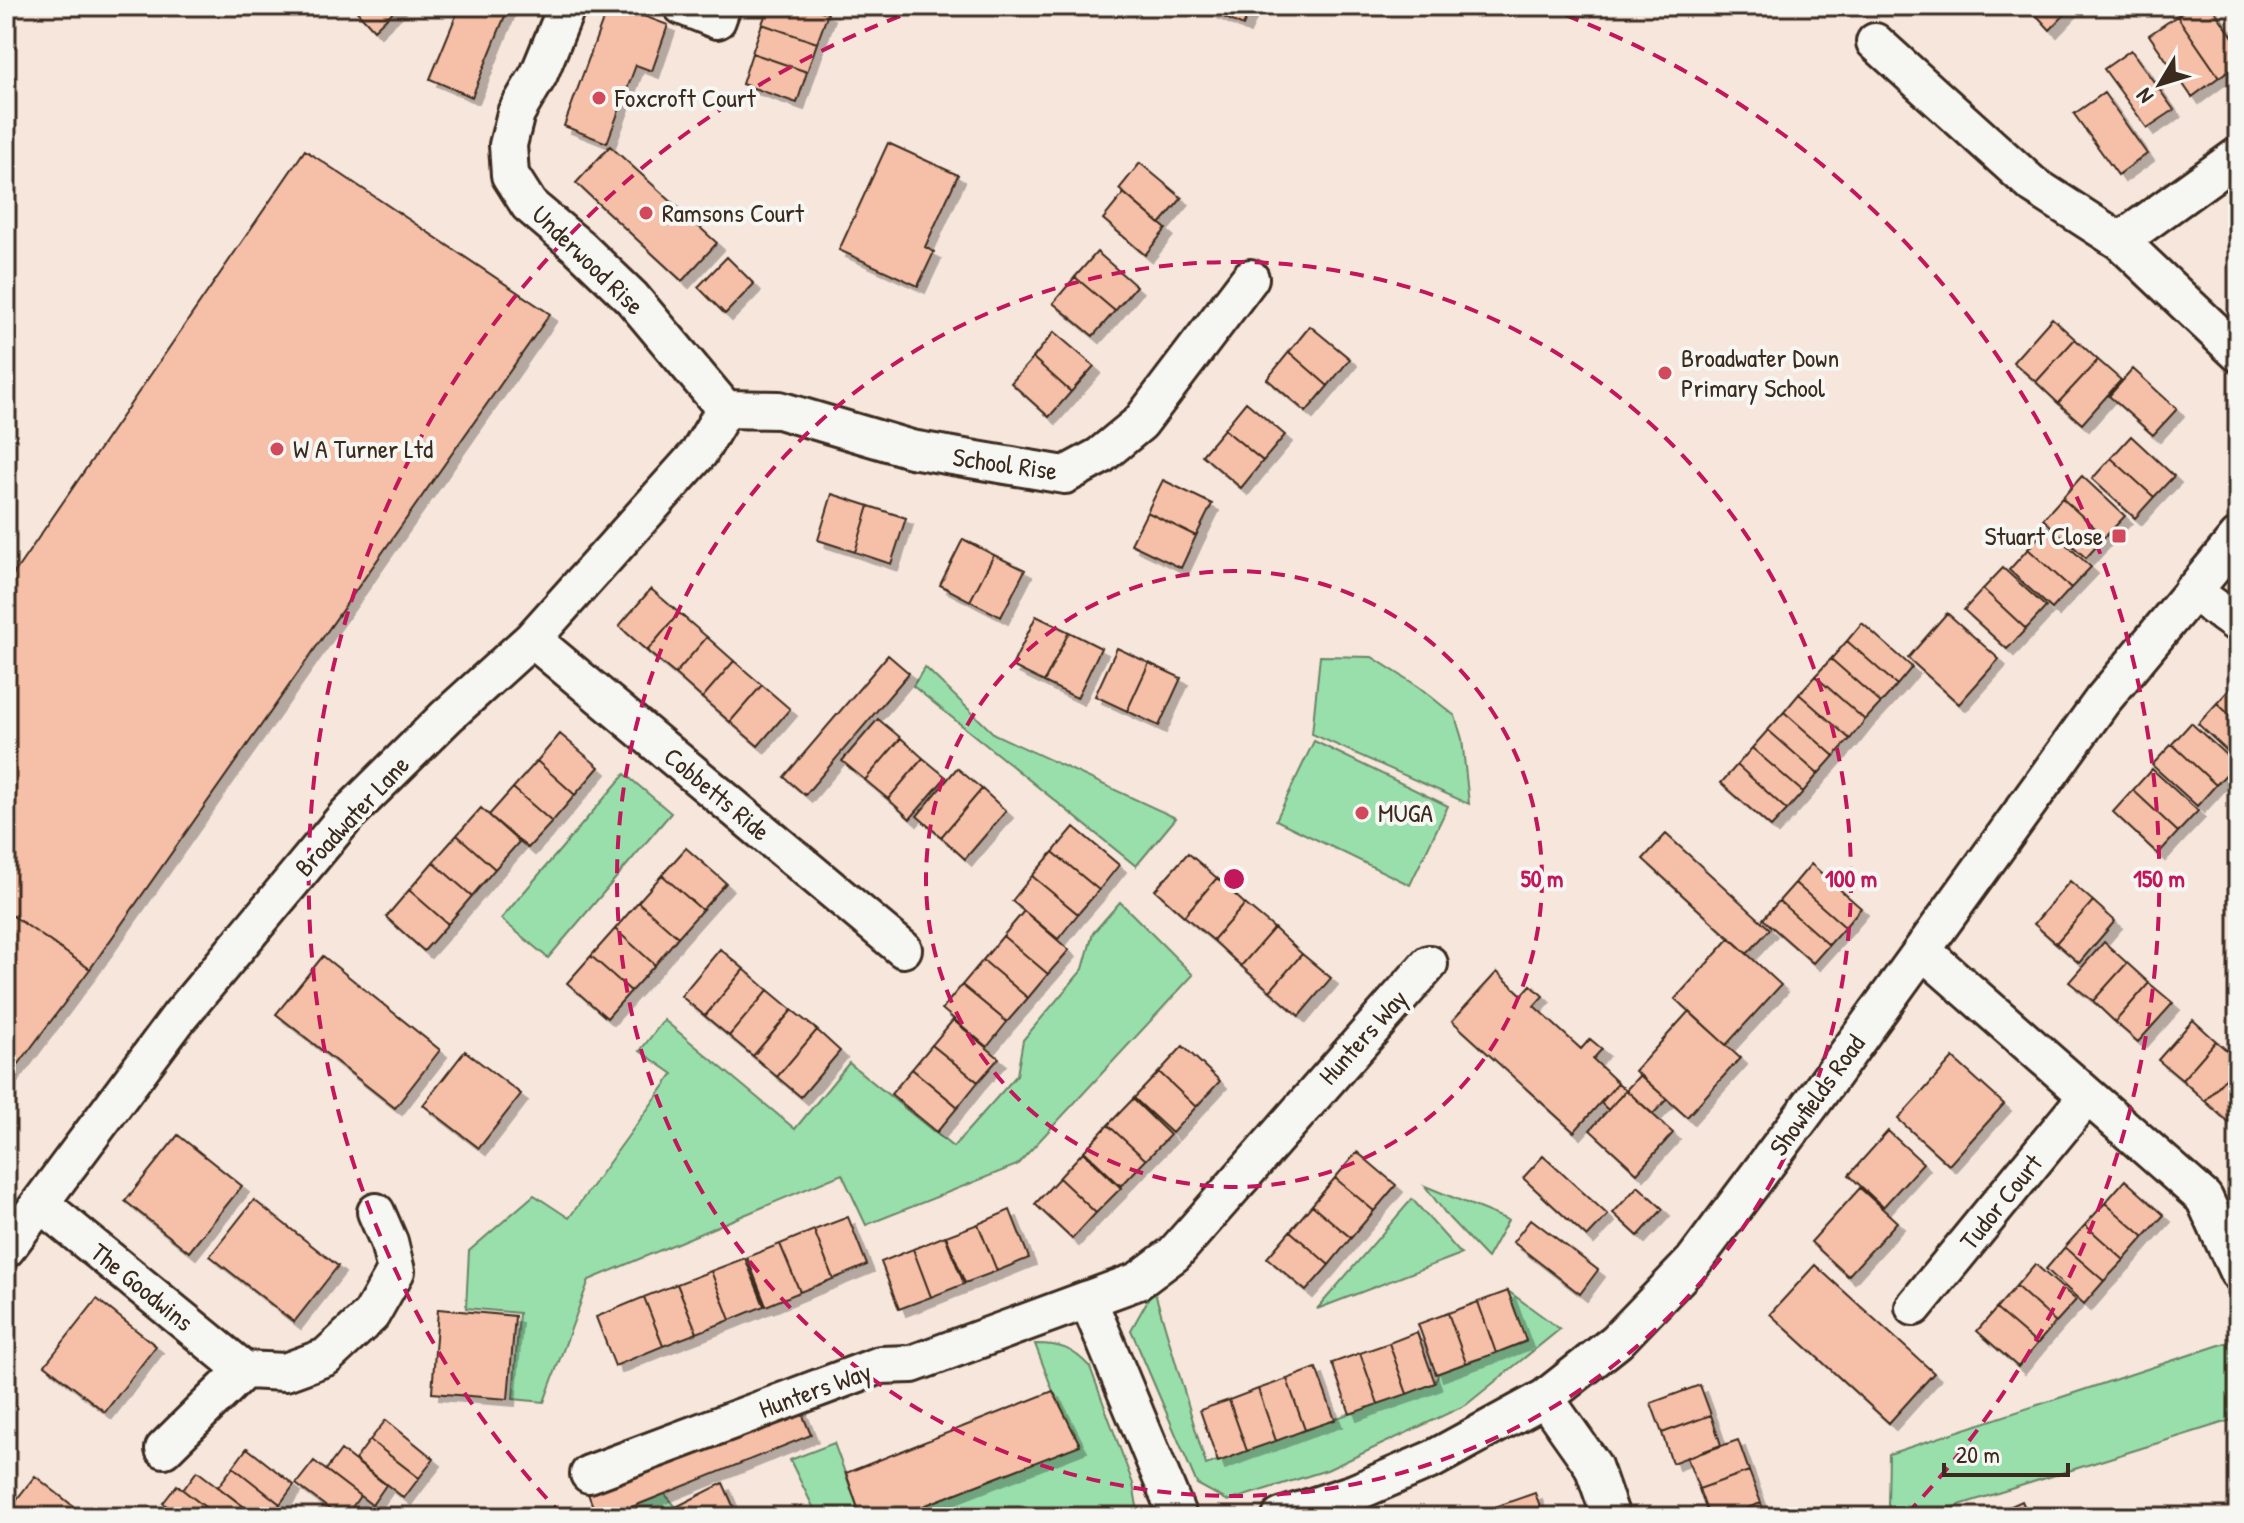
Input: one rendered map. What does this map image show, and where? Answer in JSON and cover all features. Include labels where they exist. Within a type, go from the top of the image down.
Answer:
[{"type":"street","name":"Underwood Rise","points":[[567,6],[539,74],[516,113],[508,145],[510,175],[529,205],[632,298],[725,409]]},
{"type":"street","points":[[682,6],[717,20],[722,6]]},
{"type":"street","points":[[1875,42],[2033,185],[2120,241],[2238,353]]},
{"type":"street","points":[[2120,241],[2238,156]]},
{"type":"street","name":"School Rise","points":[[725,409],[779,410],[911,449],[1065,475],[1100,456],[1140,423],[1250,278]]},
{"type":"street","name":"Broadwater Lane","points":[[6,1249],[179,1017],[348,814],[446,717],[532,639],[699,453],[725,409]]},
{"type":"street","name":"Showfields Road","points":[[1281,1517],[1354,1493],[1433,1459],[1545,1398],[1617,1341],[1693,1262],[1923,951],[2102,701],[2238,537]]},
{"type":"street","points":[[2192,591],[2238,624]]},
{"type":"street","name":"Cobbetts Ride","points":[[532,639],[903,949]]},
{"type":"street","points":[[1923,951],[2204,1198],[2238,1272]]},
{"type":"street","name":"Hunters Way","points":[[589,1474],[880,1365],[912,1364],[1138,1281],[1174,1254],[1429,964]]},
{"type":"street","name":"Tudor Court","points":[[1914,1307],[2087,1096]]},
{"type":"street","name":"The Goodwins","points":[[41,1204],[244,1370]]},
{"type":"street","points":[[164,1449],[244,1370],[285,1372],[326,1357],[371,1315],[396,1271],[389,1242],[376,1212]]},
{"type":"street","points":[[1088,1300],[1178,1517]]},
{"type":"street","points":[[1545,1398],[1593,1466],[1611,1517]]},
{"type":"green space","points":[[1320,656],[1372,657],[1419,687],[1455,716],[1462,739],[1469,804],[1312,734]]},
{"type":"green space","points":[[925,667],[994,734],[1176,818],[1136,866],[913,686]]},
{"type":"green space","name":"MUGA","points":[[1314,741],[1448,806],[1410,885],[1276,820]]},
{"type":"green space","points":[[625,774],[671,813],[548,958],[501,919]]},
{"type":"green space","points":[[1120,902],[1193,975],[1017,1165],[866,1225],[842,1174],[589,1280],[544,1402],[513,1399],[519,1313],[466,1308],[469,1251],[534,1195],[569,1218],[673,1074],[640,1051],[664,1020],[795,1129],[849,1063],[953,1147],[1017,1075],[1023,1040],[1083,969],[1093,933]]},
{"type":"green space","points":[[1425,1186],[1508,1220],[1487,1258],[1449,1218]]},
{"type":"green space","points":[[1412,1199],[1461,1254],[1317,1309]]},
{"type":"green space","points":[[1508,1291],[1560,1329],[1466,1405],[1327,1470],[1228,1501],[1197,1484],[1131,1330],[1155,1293],[1206,1465],[1435,1383],[1439,1373],[1526,1342]]},
{"type":"green space","points":[[2238,1339],[2238,1418],[1921,1517],[1888,1506],[1889,1454]]},
{"type":"green space","points":[[1035,1344],[1066,1348],[1090,1367],[1133,1484],[1138,1512],[1134,1517],[895,1517],[1079,1445]]},
{"type":"green space","points":[[834,1443],[861,1517],[818,1517],[790,1460]]},
{"type":"green space","points":[[665,1494],[676,1507],[679,1517],[607,1517]]},
{"type":"building","points":[[352,6],[399,6],[374,30]]},
{"type":"building","points":[[460,6],[509,6],[472,97],[430,79]]},
{"type":"building","name":"Foxcroft Court","points":[[608,6],[617,6],[668,25],[652,71],[636,65],[607,143],[564,126]]},
{"type":"building","points":[[769,6],[807,6],[828,13],[817,43],[762,24]]},
{"type":"building","points":[[1200,6],[1252,6],[1243,26]]},
{"type":"building","points":[[2028,6],[2073,6],[2050,30]]},
{"type":"building","points":[[2191,6],[2211,6],[2238,44],[2238,64],[2219,77],[2177,16]]},
{"type":"building","points":[[2177,16],[2219,77],[2192,97],[2149,35]]},
{"type":"building","points":[[762,24],[817,43],[807,72],[752,53]]},
{"type":"building","points":[[2131,50],[2174,110],[2147,128],[2104,69]]},
{"type":"building","points":[[752,53],[807,72],[797,103],[742,84]]},
{"type":"building","points":[[2104,93],[2147,154],[2118,175],[2074,114]]},
{"type":"building","points":[[888,143],[958,175],[925,247],[934,252],[918,286],[839,250]]},
{"type":"building","name":"Ramsons Court","points":[[610,146],[717,243],[682,281],[576,183]]},
{"type":"building","name":"W A Turner Ltd","points":[[305,150],[550,314],[90,969],[6,911],[6,731],[12,722],[6,718],[6,585]]},
{"type":"building","points":[[1140,163],[1182,198],[1160,224],[1119,189]]},
{"type":"building","points":[[1124,193],[1166,229],[1145,255],[1103,219]]},
{"type":"building","points":[[1097,252],[1136,286],[1115,311],[1075,277]]},
{"type":"building","points":[[727,257],[754,284],[725,314],[698,287]]},
{"type":"building","points":[[1075,277],[1115,311],[1093,336],[1053,303]]},
{"type":"building","points":[[2052,318],[2075,339],[2036,382],[2013,362]]},
{"type":"building","points":[[1310,326],[1350,359],[1328,386],[1289,352]]},
{"type":"building","points":[[1054,332],[1094,366],[1071,392],[1033,358]]},
{"type":"building","points":[[2075,339],[2098,360],[2058,403],[2036,382]]},
{"type":"building","points":[[1289,352],[1328,386],[1306,412],[1267,379]]},
{"type":"building","points":[[1033,358],[1071,392],[1049,417],[1011,383]]},
{"type":"building","points":[[2098,360],[2121,380],[2082,424],[2058,403]]},
{"type":"building","points":[[2133,369],[2177,409],[2153,435],[2109,396]]},
{"type":"building","points":[[1246,402],[1285,435],[1263,461],[1224,429]]},
{"type":"building","points":[[1224,429],[1263,461],[1241,488],[1202,455]]},
{"type":"building","points":[[2131,436],[2174,476],[2154,497],[2111,458]]},
{"type":"building","points":[[2111,458],[2154,497],[2135,518],[2092,479]]},
{"type":"building","points":[[2082,476],[2125,516],[2105,537],[2062,498]]},
{"type":"building","points":[[1163,480],[1212,504],[1196,536],[1147,512]]},
{"type":"building","points":[[832,494],[869,506],[855,552],[818,540]]},
{"type":"building","points":[[2062,498],[2105,537],[2086,558],[2043,519]]},
{"type":"building","points":[[869,506],[906,518],[891,564],[855,552]]},
{"type":"building","points":[[1147,512],[1196,536],[1181,568],[1131,544]]},
{"type":"building","points":[[2047,527],[2091,567],[2071,588],[2028,549]]},
{"type":"building","points":[[963,539],[994,555],[970,601],[940,585]]},
{"type":"building","points":[[2028,549],[2071,588],[2052,609],[2009,570]]},
{"type":"building","points":[[994,555],[1025,570],[1001,617],[970,601]]},
{"type":"building","points":[[2003,568],[2046,607],[2026,629],[1983,589]]},
{"type":"building","points":[[651,589],[679,613],[647,651],[619,626]]},
{"type":"building","points":[[1983,589],[2026,629],[2007,649],[1964,610]]},
{"type":"building","points":[[679,613],[707,637],[675,674],[647,651]]},
{"type":"building","points":[[1947,613],[1999,659],[1959,704],[1908,658]]},
{"type":"building","points":[[1036,616],[1069,632],[1044,682],[1012,666]]},
{"type":"building","points":[[1862,623],[1912,667],[1897,685],[1847,641]]},
{"type":"building","points":[[1069,632],[1101,648],[1077,698],[1044,682]]},
{"type":"building","points":[[707,637],[734,661],[702,698],[675,674]]},
{"type":"building","points":[[1847,641],[1897,685],[1881,703],[1831,659]]},
{"type":"building","points":[[1117,648],[1149,663],[1127,711],[1095,696]]},
{"type":"building","points":[[888,655],[909,673],[805,795],[784,777]]},
{"type":"building","points":[[1831,659],[1881,703],[1865,720],[1815,676]]},
{"type":"building","points":[[734,661],[762,685],[730,722],[702,698]]},
{"type":"building","points":[[1149,663],[1181,678],[1159,726],[1127,711]]},
{"type":"building","points":[[1815,676],[1865,720],[1850,739],[1799,694]]},
{"type":"building","points":[[2238,680],[2238,723],[2217,703]]},
{"type":"building","points":[[762,685],[790,709],[758,746],[730,722]]},
{"type":"building","points":[[1799,694],[1850,739],[1834,756],[1784,712]]},
{"type":"building","points":[[2217,703],[2238,723],[2238,761],[2198,724]]},
{"type":"building","points":[[1784,712],[1834,756],[1818,774],[1768,730]]},
{"type":"building","points":[[878,719],[901,738],[865,780],[842,761]]},
{"type":"building","points":[[2191,723],[2236,764],[2216,785],[2172,744]]},
{"type":"building","points":[[1768,730],[1818,774],[1803,792],[1752,748]]},
{"type":"building","points":[[560,734],[599,767],[575,795],[537,761]]},
{"type":"building","points":[[901,738],[923,758],[888,799],[865,780]]},
{"type":"building","points":[[2172,744],[2216,785],[2197,806],[2152,765]]},
{"type":"building","points":[[1752,748],[1803,792],[1787,810],[1737,765]]},
{"type":"building","points":[[923,758],[946,777],[910,819],[888,799]]},
{"type":"building","points":[[537,761],[575,795],[552,822],[513,788]]},
{"type":"building","points":[[1737,765],[1787,810],[1771,827],[1721,783]]},
{"type":"building","points":[[957,768],[982,789],[941,837],[917,816]]},
{"type":"building","points":[[2152,769],[2198,811],[2178,832],[2133,790]]},
{"type":"building","points":[[513,788],[552,822],[528,848],[489,815]]},
{"type":"building","points":[[982,789],[1006,811],[965,859],[941,837]]},
{"type":"building","points":[[2133,790],[2178,832],[2158,854],[2113,812]]},
{"type":"building","points":[[481,808],[519,842],[495,869],[457,835]]},
{"type":"building","points":[[1074,827],[1119,865],[1099,890],[1053,852]]},
{"type":"building","points":[[1666,834],[1770,929],[1747,954],[1643,859]]},
{"type":"building","points":[[457,835],[495,869],[472,896],[433,862]]},
{"type":"building","points":[[686,848],[726,883],[702,910],[662,875]]},
{"type":"building","points":[[1053,852],[1099,890],[1078,914],[1032,876]]},
{"type":"building","points":[[1188,853],[1217,878],[1184,916],[1155,890]]},
{"type":"building","points":[[433,862],[472,896],[448,924],[409,890]]},
{"type":"building","points":[[1811,864],[1861,908],[1845,927],[1795,883]]},
{"type":"building","points":[[662,875],[702,910],[678,937],[638,902]]},
{"type":"building","points":[[1032,876],[1078,914],[1058,939],[1012,901]]},
{"type":"building","points":[[1217,878],[1245,904],[1213,940],[1184,916]]},
{"type":"building","points":[[2070,881],[2093,901],[2056,943],[2034,924]]},
{"type":"building","points":[[1795,883],[1845,927],[1829,945],[1779,901]]},
{"type":"building","points":[[409,890],[448,924],[424,951],[386,917]]},
{"type":"building","points":[[1779,901],[1829,945],[1813,963],[1763,919]]},
{"type":"building","points":[[2093,901],[2115,921],[2079,963],[2056,943]]},
{"type":"building","points":[[638,902],[678,937],[655,965],[615,929]]},
{"type":"building","points":[[1245,904],[1274,928],[1241,966],[1213,940]]},
{"type":"building","points":[[6,911],[90,969],[6,1081]]},
{"type":"building","points":[[1024,911],[1069,950],[1048,974],[1003,936]]},
{"type":"building","points":[[1274,928],[1302,954],[1270,991],[1241,966]]},
{"type":"building","points":[[615,929],[655,965],[631,991],[591,956]]},
{"type":"building","points":[[1003,936],[1048,974],[1028,998],[983,960]]},
{"type":"building","points":[[1730,938],[1781,985],[1726,1045],[1675,999]]},
{"type":"building","points":[[2104,942],[2127,963],[2093,1001],[2069,982]]},
{"type":"building","points":[[720,949],[744,969],[705,1016],[681,996]]},
{"type":"building","points":[[1302,954],[1331,978],[1299,1016],[1270,991]]},
{"type":"building","points":[[323,956],[440,1050],[395,1108],[276,1014]]},
{"type":"building","points":[[591,956],[631,991],[607,1018],[567,983]]},
{"type":"building","points":[[983,960],[1028,998],[1007,1022],[962,985]]},
{"type":"building","points":[[2127,963],[2149,983],[2115,1022],[2093,1001]]},
{"type":"building","points":[[744,969],[768,990],[729,1036],[705,1016]]},
{"type":"building","points":[[1497,972],[1522,995],[1531,985],[1543,996],[1534,1006],[1581,1049],[1590,1039],[1602,1049],[1593,1059],[1618,1083],[1574,1132],[1452,1021]]},
{"type":"building","points":[[2149,983],[2173,1003],[2138,1042],[2115,1022]]},
{"type":"building","points":[[962,985],[1007,1022],[987,1047],[942,1009]]},
{"type":"building","points":[[768,990],[792,1010],[753,1056],[729,1036]]},
{"type":"building","points":[[792,1010],[817,1030],[777,1077],[753,1056]]},
{"type":"building","points":[[1689,1011],[1740,1058],[1687,1117],[1635,1071]]},
{"type":"building","points":[[953,1020],[999,1058],[978,1082],[932,1045]]},
{"type":"building","points":[[2193,1020],[2216,1041],[2182,1080],[2158,1060]]},
{"type":"building","points":[[817,1030],[840,1051],[801,1097],[777,1077]]},
{"type":"building","points":[[2216,1041],[2238,1060],[2238,1064],[2205,1101],[2182,1080]]},
{"type":"building","points":[[932,1045],[978,1082],[958,1107],[912,1069]]},
{"type":"building","points":[[1183,1046],[1220,1081],[1196,1107],[1159,1072]]},
{"type":"building","points":[[465,1051],[521,1094],[479,1148],[423,1105]]},
{"type":"building","points":[[1953,1058],[2004,1104],[1949,1165],[1898,1119]]},
{"type":"building","points":[[2238,1064],[2238,1111],[2228,1122],[2205,1101]]},
{"type":"building","points":[[912,1069],[958,1107],[937,1132],[891,1094]]},
{"type":"building","points":[[1159,1072],[1196,1107],[1172,1133],[1134,1098]]},
{"type":"building","points":[[1640,1075],[1667,1099],[1653,1114],[1626,1090]]},
{"type":"building","points":[[1618,1083],[1626,1090],[1608,1110],[1601,1103]]},
{"type":"building","points":[[1626,1090],[1673,1133],[1637,1173],[1590,1130]]},
{"type":"building","points":[[1133,1099],[1170,1135],[1146,1160],[1108,1125]]},
{"type":"building","points":[[1108,1125],[1146,1160],[1121,1186],[1084,1151]]},
{"type":"building","points":[[1888,1131],[1923,1163],[1883,1207],[1849,1175]]},
{"type":"building","points":[[178,1135],[242,1186],[189,1252],[125,1201]]},
{"type":"building","points":[[1083,1152],[1121,1188],[1096,1213],[1059,1178]]},
{"type":"building","points":[[1357,1152],[1396,1185],[1374,1211],[1335,1178]]},
{"type":"building","points":[[1543,1156],[1608,1215],[1587,1237],[1523,1178]]},
{"type":"building","points":[[1059,1178],[1096,1213],[1072,1239],[1035,1204]]},
{"type":"building","points":[[1335,1178],[1374,1211],[1351,1238],[1312,1205]]},
{"type":"building","points":[[2125,1180],[2164,1215],[2144,1237],[2105,1203]]},
{"type":"building","points":[[1638,1186],[1663,1209],[1638,1236],[1613,1213]]},
{"type":"building","points":[[1860,1188],[1897,1222],[1848,1276],[1811,1242]]},
{"type":"building","points":[[254,1200],[338,1266],[294,1322],[210,1256]]},
{"type":"building","points":[[2105,1203],[2144,1237],[2124,1260],[2085,1225]]},
{"type":"building","points":[[1312,1205],[1351,1238],[1329,1265],[1290,1231]]},
{"type":"building","points":[[1010,1210],[1029,1258],[997,1271],[978,1224]]},
{"type":"building","points":[[848,1217],[867,1265],[833,1279],[814,1230]]},
{"type":"building","points":[[1531,1219],[1598,1270],[1580,1294],[1513,1242]]},
{"type":"building","points":[[978,1224],[997,1271],[965,1283],[946,1236]]},
{"type":"building","points":[[2085,1225],[2124,1260],[2104,1281],[2065,1247]]},
{"type":"building","points":[[814,1230],[833,1279],[800,1292],[780,1244]]},
{"type":"building","points":[[1290,1231],[1329,1265],[1306,1291],[1267,1258]]},
{"type":"building","points":[[945,1236],[964,1284],[931,1297],[913,1249]]},
{"type":"building","points":[[780,1244],[800,1292],[766,1306],[747,1257]]},
{"type":"building","points":[[2065,1247],[2104,1281],[2084,1304],[2046,1269]]},
{"type":"building","points":[[913,1249],[931,1297],[899,1309],[881,1262]]},
{"type":"building","points":[[745,1258],[764,1306],[730,1320],[711,1271]]},
{"type":"building","points":[[2035,1264],[2076,1300],[2056,1322],[2016,1286]]},
{"type":"building","points":[[1815,1265],[1934,1373],[1889,1423],[1770,1314]]},
{"type":"building","points":[[711,1271],[730,1320],[697,1333],[677,1284]]},
{"type":"building","points":[[677,1284],[697,1333],[663,1346],[644,1297]]},
{"type":"building","points":[[2016,1286],[2056,1322],[2037,1344],[1996,1309]]},
{"type":"building","points":[[1508,1291],[1526,1341],[1496,1353],[1478,1302]]},
{"type":"building","points":[[644,1297],[663,1346],[615,1366],[596,1317]]},
{"type":"building","points":[[97,1299],[156,1346],[105,1412],[45,1365]]},
{"type":"building","points":[[1478,1302],[1496,1353],[1466,1363],[1448,1313]]},
{"type":"building","points":[[438,1309],[515,1316],[508,1399],[432,1393]]},
{"type":"building","points":[[1996,1309],[2037,1344],[2018,1367],[1977,1331]]},
{"type":"building","points":[[1448,1313],[1466,1363],[1436,1374],[1418,1324]]},
{"type":"building","points":[[1417,1332],[1435,1383],[1407,1394],[1389,1343]]},
{"type":"building","points":[[1389,1343],[1407,1394],[1378,1404],[1360,1353]]},
{"type":"building","points":[[1360,1353],[1378,1404],[1350,1414],[1332,1363]]},
{"type":"building","points":[[1316,1368],[1335,1420],[1305,1430],[1287,1379]]},
{"type":"building","points":[[1287,1379],[1305,1430],[1276,1441],[1258,1389]]},
{"type":"building","points":[[1700,1385],[1711,1415],[1662,1433],[1651,1403]]},
{"type":"building","points":[[1258,1389],[1276,1441],[1247,1451],[1229,1400]]},
{"type":"building","points":[[1053,1391],[1080,1445],[895,1517],[861,1517],[846,1473]]},
{"type":"building","points":[[1229,1400],[1247,1451],[1218,1462],[1200,1410]]},
{"type":"building","points":[[799,1406],[811,1435],[607,1517],[597,1517],[587,1491]]},
{"type":"building","points":[[1711,1415],[1721,1445],[1672,1463],[1662,1433]]},
{"type":"building","points":[[386,1420],[434,1459],[419,1478],[370,1440]]},
{"type":"building","points":[[370,1440],[419,1478],[404,1498],[355,1460]]},
{"type":"building","points":[[1738,1440],[1749,1471],[1699,1489],[1687,1458]]},
{"type":"building","points":[[247,1448],[294,1485],[280,1504],[233,1467]]},
{"type":"building","points":[[341,1450],[386,1485],[372,1505],[326,1470]]},
{"type":"building","points":[[314,1461],[360,1496],[345,1517],[340,1517],[296,1484]]},
{"type":"building","points":[[233,1467],[280,1504],[270,1517],[257,1517],[218,1487]]},
{"type":"building","points":[[197,1471],[247,1509],[241,1517],[218,1517],[183,1490]]},
{"type":"building","points":[[1749,1471],[1761,1503],[1722,1517],[1709,1517],[1699,1489]]},
{"type":"building","points":[[35,1476],[73,1506],[65,1517],[6,1517]]},
{"type":"building","points":[[723,1483],[738,1517],[679,1517],[676,1507]]},
{"type":"building","points":[[177,1485],[218,1517],[180,1517],[163,1503]]},
{"type":"building","points":[[1535,1493],[1544,1517],[1489,1517],[1486,1510]]},
{"type":"building","points":[[2022,1501],[2029,1517],[1987,1517]]},
{"type":"building","points":[[1761,1503],[1766,1517],[1722,1517]]},
{"type":"place","name":"Foxcroft Court","points":[[599,98]]},
{"type":"place","name":"Ramsons Court","points":[[646,213]]},
{"type":"place","name":"Broadwater Down Primary School","points":[[1665,373]]},
{"type":"place","name":"W A Turner Ltd","points":[[277,449]]},
{"type":"place","name":"Stuart Close","points":[[2119,536]]},
{"type":"place","name":"MUGA","points":[[1362,813]]}]
